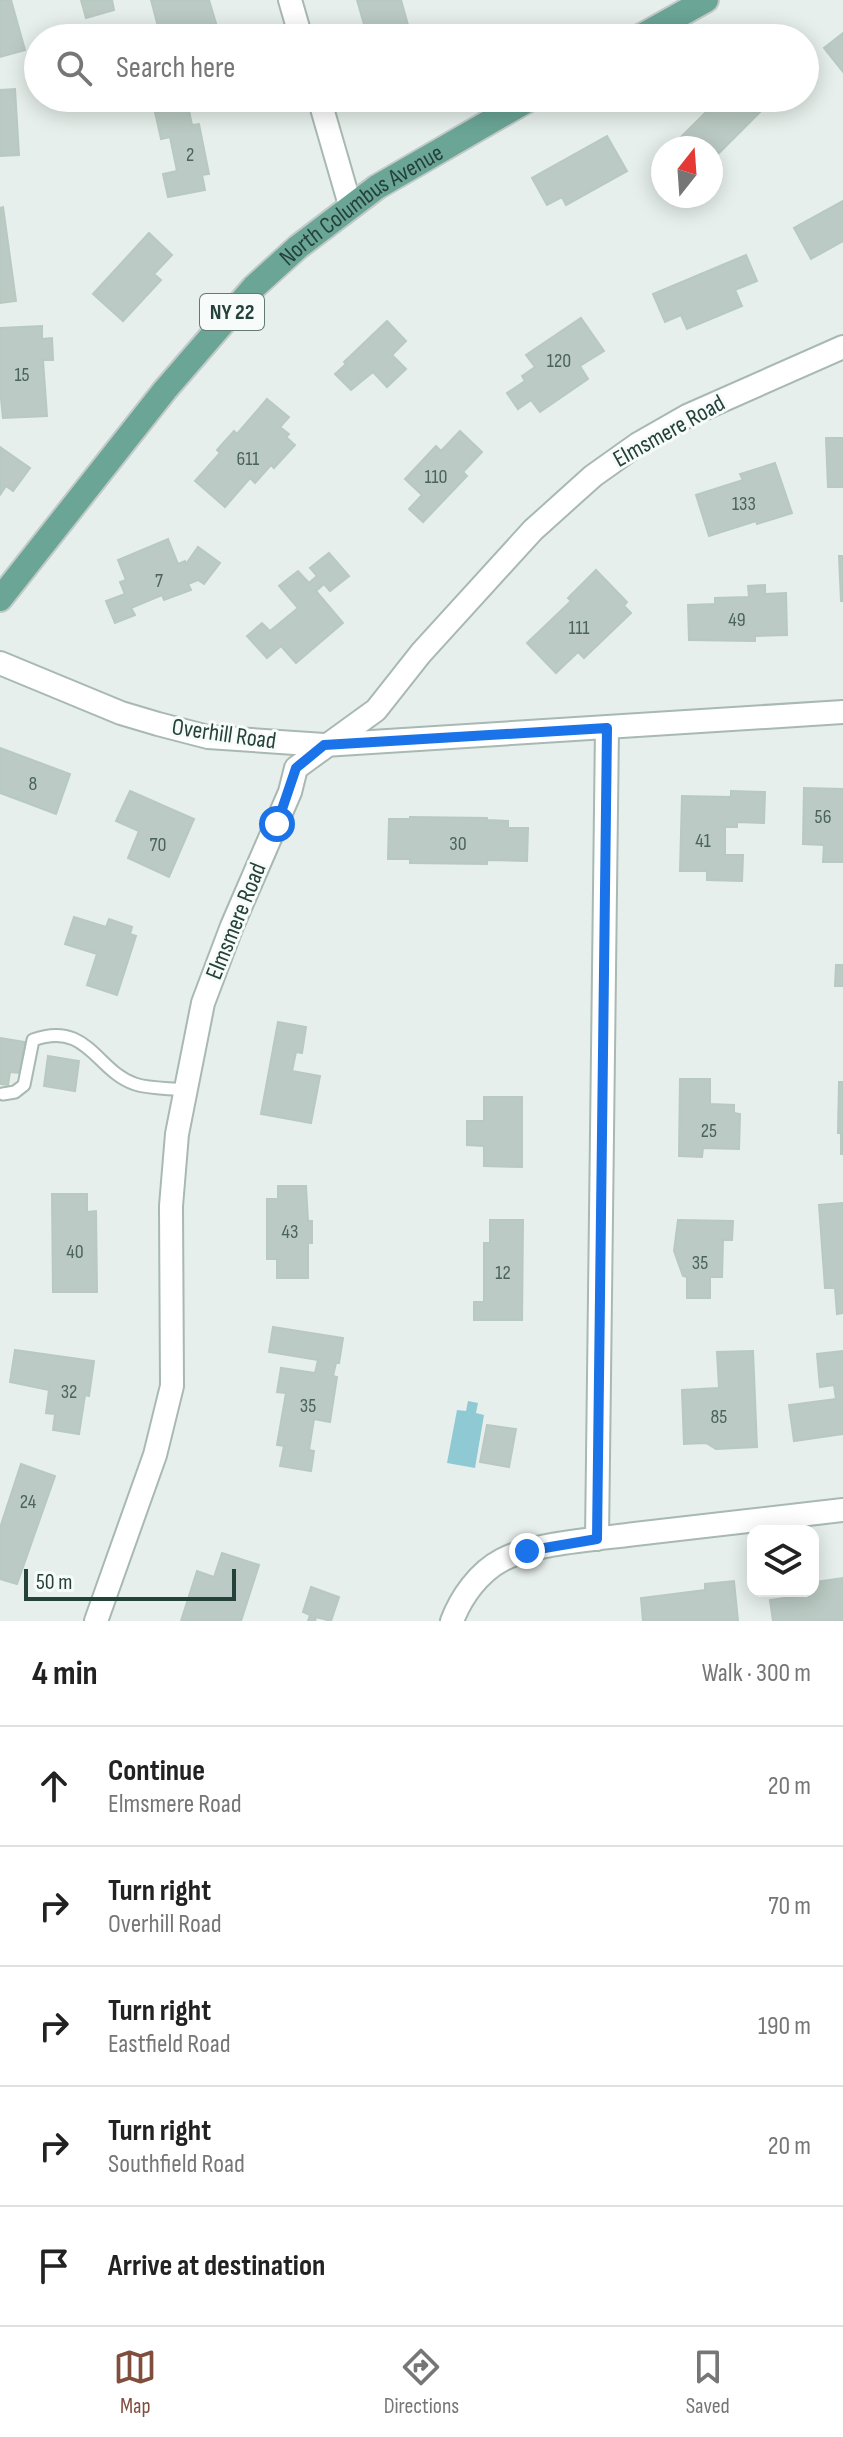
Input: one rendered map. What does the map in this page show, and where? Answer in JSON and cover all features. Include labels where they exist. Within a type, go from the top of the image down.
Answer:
[{"type":"main road","points":[[663,24],[706,0]]},
{"type":"main road","name":"North Columbus Avenue","points":[[0,599],[206,341],[254,287],[350,205],[507,112]]},
{"type":"street","points":[[290,0],[297,24]]},
{"type":"street","points":[[323,112],[350,205]]},
{"type":"street","name":"Elmsmere Road","points":[[96,1621],[155,1455],[172,1386],[171,1206],[177,1134],[203,1003],[285,803],[296,768],[376,710],[421,653],[533,530],[593,476],[638,444],[687,416],[843,347]]},
{"type":"street","name":"Overhill Road","points":[[0,663],[121,713],[208,737],[324,745],[843,712]]},
{"type":"street","points":[[597,1539],[607,728]]},
{"type":"street","points":[[452,1621],[469,1589],[501,1560],[527,1551],[597,1539],[843,1510]]},
{"type":"lane","points":[[3,1094],[15,1092],[24,1085],[33,1040],[45,1036],[76,1040],[135,1084],[185,1090]]},
{"type":"water","points":[[468,1401],[478,1403],[476,1413],[484,1415],[475,1468],[447,1463],[457,1410],[466,1411]]},
{"type":"building","points":[[0,0],[11,0],[24,50],[0,57]]},
{"type":"building","points":[[81,0],[112,0],[114,10],[86,18]]},
{"type":"building","points":[[151,0],[209,0],[216,24],[157,24]]},
{"type":"building","points":[[357,0],[401,0],[408,24],[364,24]]},
{"type":"building","points":[[843,33],[843,72],[824,48]]},
{"type":"building","points":[[15,89],[19,155],[0,156],[0,90]]},
{"type":"building","points":[[155,112],[189,112],[192,125],[199,124],[209,174],[202,175],[205,190],[168,197],[163,174],[177,171],[170,137],[161,139]]},
{"type":"building","points":[[706,112],[760,112],[723,149],[723,136],[682,136]]},
{"type":"building","points":[[607,136],[627,171],[566,205],[562,197],[547,205],[532,178]]},
{"type":"building","points":[[843,201],[843,241],[811,259],[794,228]]},
{"type":"building","points":[[3,207],[16,301],[0,303],[0,208]]},
{"type":"building","points":[[149,233],[172,255],[154,274],[161,280],[123,321],[93,294]]},
{"type":"building","points":[[746,255],[757,281],[735,290],[742,306],[687,329],[681,315],[665,322],[653,294]]},
{"type":"building","points":[[581,318],[604,351],[580,366],[588,379],[540,412],[531,400],[518,409],[507,393],[525,381],[522,376],[535,367],[526,355]]},
{"type":"building","points":[[387,321],[406,341],[392,355],[406,369],[387,387],[373,372],[351,390],[335,374]]},
{"type":"building","points":[[42,326],[42,339],[52,338],[53,360],[43,360],[47,416],[3,418],[0,328]]},
{"type":"building","points":[[267,399],[289,417],[280,427],[289,434],[286,437],[295,445],[255,483],[250,478],[225,507],[195,481],[220,453],[217,450],[234,431],[237,434]]},
{"type":"building","points":[[460,431],[482,452],[463,472],[467,476],[423,522],[409,509],[422,495],[405,479],[436,446],[441,451]]},
{"type":"building","points":[[826,438],[843,438],[843,487],[828,487]]},
{"type":"building","points":[[0,447],[30,468],[13,491],[6,486],[0,495]]},
{"type":"building","points":[[775,463],[792,513],[709,536],[696,495],[743,480],[740,474]]},
{"type":"building","points":[[168,539],[178,564],[185,561],[186,564],[198,547],[220,563],[204,584],[198,580],[188,584],[191,590],[164,600],[162,595],[131,608],[135,615],[115,623],[106,601],[125,594],[120,582],[126,580],[118,560]]},
{"type":"building","points":[[329,553],[349,576],[330,591],[324,584],[316,591],[343,623],[296,663],[281,646],[267,658],[247,636],[262,623],[270,631],[298,608],[279,586],[298,571],[309,583],[317,576],[310,568]]},
{"type":"building","points":[[839,556],[843,556],[843,601],[841,601]]},
{"type":"building","points":[[596,570],[627,602],[624,606],[631,613],[584,658],[578,652],[556,673],[527,643],[571,601],[568,598]]},
{"type":"building","points":[[765,585],[765,594],[786,593],[787,635],[755,636],[755,641],[689,640],[688,605],[715,604],[715,598],[749,597],[748,586]]},
{"type":"building","points":[[0,748],[70,774],[56,814],[0,793]]},
{"type":"building","points":[[804,788],[843,789],[843,862],[823,862],[824,845],[803,844]]},
{"type":"building","points":[[130,791],[194,819],[169,877],[128,858],[139,831],[116,821]]},
{"type":"building","points":[[731,791],[765,792],[764,823],[737,822],[737,827],[725,827],[725,855],[743,855],[742,881],[707,880],[707,871],[680,871],[682,796],[731,797]]},
{"type":"building","points":[[487,818],[508,821],[508,828],[528,828],[527,861],[410,863],[410,859],[388,859],[389,819]]},
{"type":"building","points":[[74,917],[106,927],[109,919],[132,927],[130,934],[136,936],[117,995],[87,985],[97,954],[65,944]]},
{"type":"building","points":[[836,965],[843,965],[843,986],[835,986]]},
{"type":"building","points":[[278,1022],[306,1027],[302,1053],[296,1052],[292,1071],[320,1076],[311,1123],[261,1114]]},
{"type":"building","points":[[0,1038],[25,1042],[20,1073],[10,1072],[8,1085],[0,1084]]},
{"type":"building","points":[[48,1056],[79,1061],[75,1091],[44,1086]]},
{"type":"building","points":[[680,1079],[710,1079],[710,1104],[734,1105],[734,1113],[740,1114],[739,1149],[703,1148],[702,1157],[679,1156]]},
{"type":"building","points":[[839,1082],[843,1082],[843,1154],[841,1133],[838,1133]]},
{"type":"building","points":[[484,1097],[522,1097],[522,1167],[484,1166],[484,1146],[467,1145],[467,1121],[484,1121]]},
{"type":"building","points":[[278,1186],[306,1186],[308,1221],[312,1221],[312,1243],[308,1243],[308,1278],[277,1278],[277,1259],[267,1259],[267,1199],[278,1199]]},
{"type":"building","points":[[52,1194],[87,1194],[87,1212],[96,1211],[97,1292],[53,1292]]},
{"type":"building","points":[[843,1203],[843,1313],[837,1314],[835,1288],[825,1288],[819,1205]]},
{"type":"building","points":[[490,1220],[523,1220],[522,1320],[474,1320],[474,1302],[484,1302],[484,1243],[490,1243]]},
{"type":"building","points":[[678,1220],[733,1221],[732,1240],[723,1240],[722,1277],[710,1277],[710,1298],[687,1298],[687,1277],[683,1276],[674,1251]]},
{"type":"building","points":[[273,1327],[343,1338],[339,1363],[336,1363],[333,1376],[337,1377],[330,1422],[314,1419],[309,1450],[314,1451],[311,1471],[280,1466],[284,1446],[277,1445],[286,1393],[277,1392],[281,1368],[315,1373],[318,1360],[269,1352]]},
{"type":"building","points":[[15,1350],[94,1361],[79,1434],[53,1430],[55,1414],[46,1413],[49,1390],[10,1382]]},
{"type":"building","points":[[753,1351],[757,1447],[716,1449],[706,1443],[684,1444],[682,1390],[719,1388],[717,1352]]},
{"type":"building","points":[[843,1351],[843,1434],[794,1441],[789,1405],[836,1399],[834,1385],[820,1387],[817,1354]]},
{"type":"building","points":[[487,1425],[516,1429],[509,1467],[480,1462]]},
{"type":"building","points":[[21,1464],[55,1476],[17,1584],[0,1579],[0,1528]]},
{"type":"building","points":[[222,1553],[259,1565],[241,1621],[181,1621],[197,1571],[214,1577]]},
{"type":"building","points":[[843,1578],[843,1621],[773,1621],[770,1600],[819,1597],[819,1581]]},
{"type":"building","points":[[734,1581],[738,1621],[643,1621],[641,1598],[705,1590],[705,1584]]},
{"type":"building","points":[[311,1587],[339,1597],[331,1621],[316,1617],[315,1621],[308,1621],[310,1615],[303,1612]]},
{"type":"route","points":[[277,824],[296,768],[324,745],[607,728],[597,1539],[527,1551]]}]
